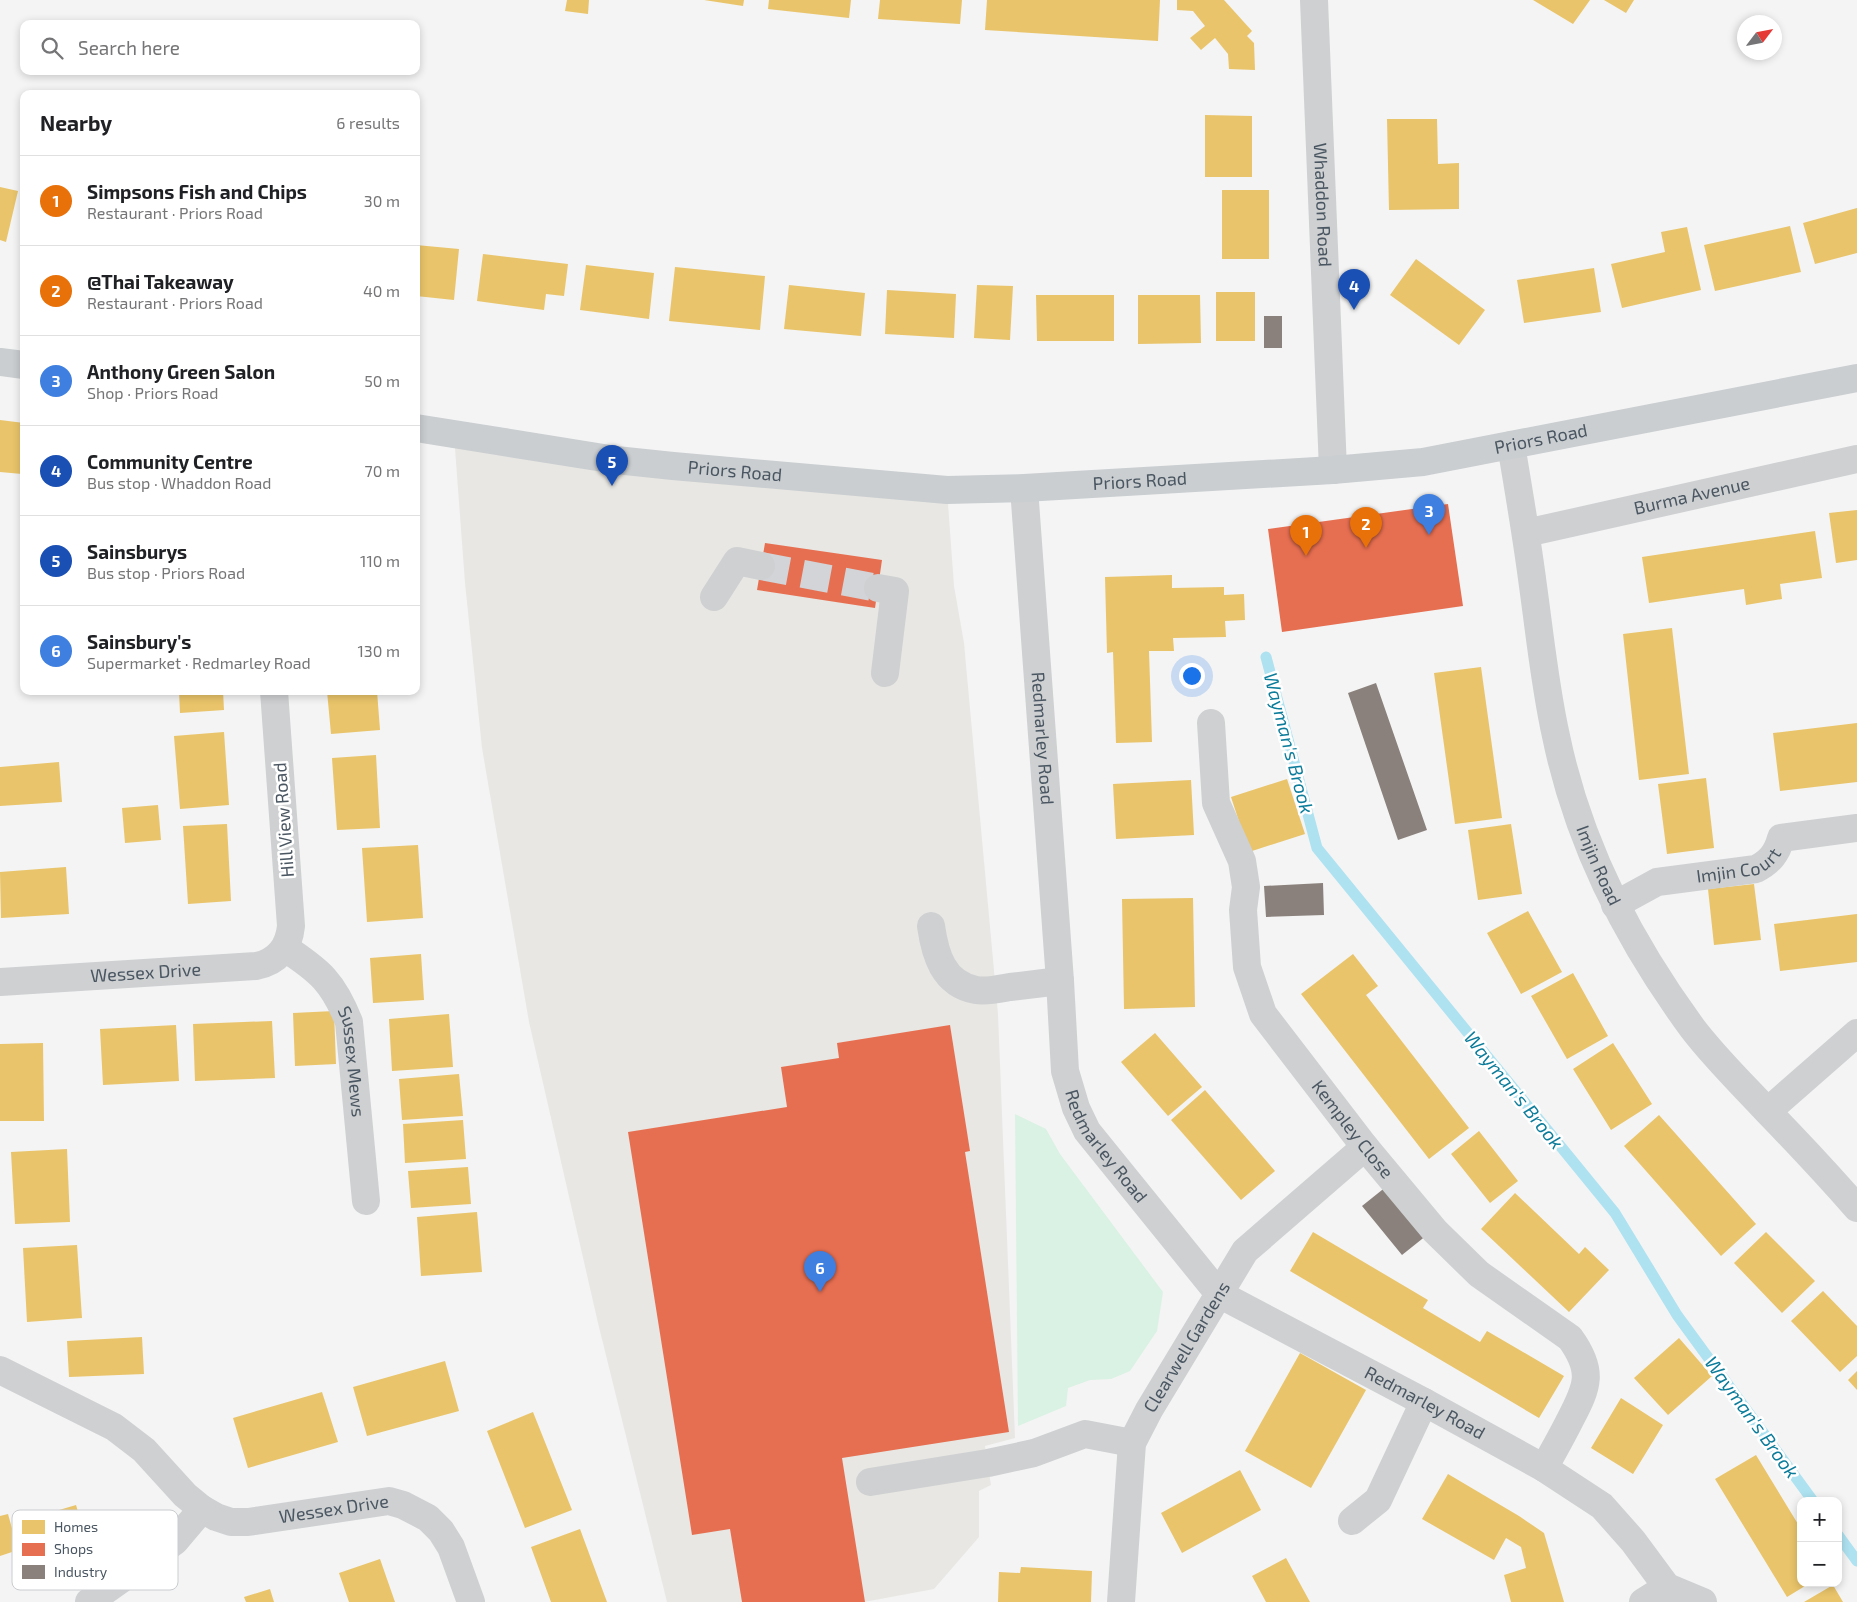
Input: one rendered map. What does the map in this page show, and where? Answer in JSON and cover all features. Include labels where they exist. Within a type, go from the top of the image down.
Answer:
[{"type":"main road","points":[[0,362],[20,364]]},
{"type":"main road","name":"Priors Road","points":[[420,429],[616,460],[673,466],[947,490],[1024,488],[1332,470],[1423,462],[1857,378]]},
{"type":"street","name":"Whaddon Road","points":[[1314,0],[1332,470]]},
{"type":"street","name":"Imjin Road","points":[[1511,445],[1556,737],[1571,795],[1592,851],[1616,905],[1639,949],[1695,1031],[1726,1069],[1822,1168],[1857,1208]]},
{"type":"street","name":"Burma Avenue","points":[[1526,533],[1857,459]]},
{"type":"street","name":"Redmarley Road","points":[[1024,488],[1065,1071],[1076,1108],[1087,1131],[1219,1294],[1424,1402],[1544,1468],[1602,1506],[1633,1541],[1667,1587]]},
{"type":"street","points":[[714,597],[737,561],[761,566]]},
{"type":"street","points":[[878,588],[896,591],[886,673]]},
{"type":"street","name":"Hill View Road","points":[[274,695],[291,926],[290,938],[284,948]]},
{"type":"street","name":"Kempley Close","points":[[1211,723],[1216,803],[1242,861],[1246,887],[1243,910],[1247,967],[1263,1014],[1365,1147],[1435,1231],[1479,1274],[1563,1332],[1580,1352],[1586,1368],[1583,1396],[1544,1468]]},
{"type":"street","name":"Imjin Court","points":[[1616,905],[1657,882],[1756,869],[1768,861],[1777,851],[1781,838],[1857,828]]},
{"type":"street","points":[[931,926],[934,945],[941,965],[951,978],[963,986],[976,990],[991,990],[1060,981]]},
{"type":"street","name":"Wessex Drive","points":[[0,982],[256,966],[274,960],[284,948]]},
{"type":"street","name":"Sussex Mews","points":[[284,948],[311,965],[328,982],[339,998],[349,1022],[366,1202]]},
{"type":"street","points":[[1768,1111],[1857,1033]]},
{"type":"street","name":"Clearwell Gardens","points":[[1121,1602],[1132,1443],[1153,1404],[1245,1251],[1365,1147]]},
{"type":"street","name":"Wessex Drive","points":[[0,1370],[114,1427],[144,1450],[185,1494],[202,1509],[216,1517],[231,1522],[248,1522],[389,1501],[402,1505],[428,1518],[441,1531],[451,1547],[471,1602]]},
{"type":"street","points":[[1352,1520],[1378,1500],[1424,1402]]},
{"type":"street","points":[[870,1482],[1034,1453],[1085,1434],[1132,1443]]},
{"type":"street","points":[[178,1538],[202,1509]]},
{"type":"street","points":[[1643,1602],[1667,1587],[1703,1602]]},
{"type":"street","points":[[89,1602],[106,1590]]},
{"type":"shaded area","points":[[454,435],[947,490],[954,586],[964,643],[998,1014],[1015,1438],[985,1446],[991,1485],[979,1491],[979,1537],[934,1589],[864,1602],[667,1602],[598,1323],[529,1022],[482,748],[465,583]]},
{"type":"green space","points":[[1015,1114],[1046,1129],[1060,1154],[1163,1292],[1157,1331],[1130,1371],[1111,1379],[1090,1380],[1068,1388],[1066,1406],[1018,1426]]},
{"type":"building: Homes","points":[[567,0],[589,0],[588,14],[565,11]]},
{"type":"building: Homes","points":[[704,0],[744,0],[743,6]]},
{"type":"building: Homes","points":[[769,0],[851,0],[849,18],[768,9]]},
{"type":"building: Homes","points":[[880,0],[962,0],[960,24],[878,19]]},
{"type":"building: Homes","points":[[987,0],[1160,0],[1158,41],[985,30]]},
{"type":"building: Homes","points":[[1177,0],[1224,0],[1252,31],[1247,36],[1254,43],[1255,70],[1229,69],[1228,54],[1215,38],[1201,50],[1190,38],[1205,26],[1193,11],[1177,10]]},
{"type":"building: Homes","points":[[1533,0],[1590,0],[1573,24]]},
{"type":"building: Homes","points":[[1604,0],[1634,0],[1626,13]]},
{"type":"building: Homes","points":[[1205,115],[1252,116],[1252,177],[1205,177]]},
{"type":"building: Homes","points":[[1387,119],[1437,119],[1438,164],[1459,163],[1459,209],[1389,210]]},
{"type":"building: Homes","points":[[0,187],[18,191],[6,242],[0,240]]},
{"type":"building: Homes","points":[[1222,190],[1269,190],[1269,259],[1222,259]]},
{"type":"building: Homes","points":[[1857,208],[1857,253],[1815,264],[1803,223]]},
{"type":"building: Homes","points":[[1790,226],[1801,272],[1715,291],[1704,245]]},
{"type":"building: Homes","points":[[1687,227],[1701,290],[1622,308],[1611,264],[1665,252],[1661,232]]},
{"type":"building: Homes","points":[[420,245],[459,249],[454,300],[420,296]]},
{"type":"building: Homes","points":[[483,254],[568,264],[564,296],[546,294],[544,310],[477,301]]},
{"type":"building: Homes","points":[[1416,259],[1485,310],[1459,345],[1390,295]]},
{"type":"building: Homes","points":[[586,265],[654,273],[649,319],[580,310]]},
{"type":"building: Homes","points":[[675,267],[765,276],[760,330],[669,321]]},
{"type":"building: Homes","points":[[1594,268],[1601,312],[1524,323],[1517,280]]},
{"type":"building: Homes","points":[[789,285],[865,293],[861,336],[784,329]]},
{"type":"building: Homes","points":[[977,285],[1013,286],[1010,340],[974,338]]},
{"type":"building: Homes","points":[[887,290],[956,294],[954,338],[885,334]]},
{"type":"building: Homes","points":[[1216,292],[1255,292],[1255,341],[1216,341]]},
{"type":"building: Homes","points":[[1036,295],[1114,295],[1114,341],[1037,341]]},
{"type":"building: Homes","points":[[1138,295],[1200,295],[1201,343],[1138,344]]},
{"type":"building: Homes","points":[[0,420],[20,422],[20,474],[0,472]]},
{"type":"building: Homes","points":[[1857,510],[1857,560],[1836,563],[1829,513]]},
{"type":"building: Homes","points":[[1815,531],[1822,578],[1780,584],[1782,599],[1746,605],[1744,589],[1649,603],[1642,557]]},
{"type":"building: Homes","points":[[1172,575],[1172,588],[1224,587],[1224,595],[1244,594],[1245,620],[1225,621],[1226,637],[1173,638],[1174,651],[1149,651],[1152,742],[1116,743],[1113,652],[1107,653],[1105,577]]},
{"type":"building: Homes","points":[[1672,628],[1689,774],[1639,780],[1623,634]]},
{"type":"building: Homes","points":[[1481,667],[1502,818],[1455,824],[1434,673]]},
{"type":"building: Homes","points":[[179,695],[223,695],[224,710],[180,713]]},
{"type":"building: Homes","points":[[327,695],[377,695],[380,730],[331,734]]},
{"type":"building: Homes","points":[[1857,723],[1857,782],[1780,791],[1773,733]]},
{"type":"building: Homes","points":[[224,732],[229,805],[180,809],[174,736]]},
{"type":"building: Homes","points":[[376,755],[380,828],[337,830],[332,758]]},
{"type":"building: Homes","points":[[59,762],[62,802],[0,806],[0,767]]},
{"type":"building: Homes","points":[[1706,778],[1714,848],[1667,854],[1658,784]]},
{"type":"building: Homes","points":[[1287,779],[1305,834],[1249,852],[1231,797]]},
{"type":"building: Homes","points":[[1191,780],[1194,835],[1116,839],[1113,784]]},
{"type":"building: Homes","points":[[158,805],[161,840],[125,843],[122,808]]},
{"type":"building: Homes","points":[[227,824],[231,901],[188,904],[183,826]]},
{"type":"building: Homes","points":[[1511,824],[1522,894],[1478,900],[1468,830]]},
{"type":"building: Homes","points":[[418,845],[423,918],[367,922],[362,848]]},
{"type":"building: Homes","points":[[66,867],[69,914],[1,918],[0,872]]},
{"type":"building: Homes","points":[[1754,884],[1761,940],[1714,945],[1708,889]]},
{"type":"building: Homes","points":[[1193,898],[1195,1007],[1124,1009],[1122,899]]},
{"type":"building: Homes","points":[[1528,911],[1562,972],[1521,994],[1487,933]]},
{"type":"building: Homes","points":[[1857,914],[1857,962],[1780,971],[1774,924]]},
{"type":"building: Homes","points":[[421,954],[424,1000],[373,1003],[370,958]]},
{"type":"building: Homes","points":[[1353,954],[1378,986],[1366,995],[1469,1128],[1429,1159],[1301,994]]},
{"type":"building: Homes","points":[[1573,973],[1608,1036],[1567,1059],[1531,996]]},
{"type":"building: Homes","points":[[334,1011],[336,1064],[295,1066],[293,1013]]},
{"type":"building: Homes","points":[[449,1014],[453,1067],[392,1071],[389,1019]]},
{"type":"building: Homes","points":[[272,1021],[275,1078],[195,1081],[193,1024]]},
{"type":"building: Homes","points":[[176,1025],[179,1081],[103,1085],[100,1029]]},
{"type":"building: Homes","points":[[1155,1033],[1202,1087],[1168,1116],[1121,1062]]},
{"type":"building: Homes","points":[[43,1043],[44,1121],[0,1121],[0,1044]]},
{"type":"building: Homes","points":[[1613,1043],[1652,1104],[1611,1130],[1573,1069]]},
{"type":"building: Homes","points":[[459,1074],[463,1116],[402,1120],[399,1079]]},
{"type":"building: Homes","points":[[1205,1090],[1275,1171],[1241,1200],[1171,1120]]},
{"type":"building: Homes","points":[[1659,1115],[1756,1224],[1721,1256],[1624,1146]]},
{"type":"building: Homes","points":[[463,1120],[466,1159],[405,1163],[403,1124]]},
{"type":"building: Homes","points":[[1479,1131],[1518,1181],[1490,1203],[1451,1154]]},
{"type":"building: Homes","points":[[67,1149],[70,1222],[15,1224],[11,1152]]},
{"type":"building: Homes","points":[[468,1167],[471,1204],[411,1208],[408,1171]]},
{"type":"building: Homes","points":[[1515,1193],[1579,1254],[1585,1247],[1609,1270],[1569,1312],[1481,1229]]},
{"type":"building: Homes","points":[[477,1212],[482,1272],[421,1276],[417,1217]]},
{"type":"building: Homes","points":[[1313,1232],[1428,1300],[1423,1308],[1480,1342],[1487,1331],[1564,1376],[1539,1418],[1290,1271]]},
{"type":"building: Homes","points":[[1766,1232],[1815,1281],[1782,1313],[1734,1263]]},
{"type":"building: Homes","points":[[77,1245],[82,1318],[27,1322],[23,1248]]},
{"type":"building: Homes","points":[[1823,1291],[1857,1326],[1857,1356],[1840,1372],[1791,1321]]},
{"type":"building: Homes","points":[[142,1337],[144,1374],[69,1377],[67,1341]]},
{"type":"building: Homes","points":[[1679,1338],[1712,1376],[1668,1415],[1634,1378]]},
{"type":"building: Homes","points":[[1300,1353],[1366,1390],[1311,1488],[1245,1451]]},
{"type":"building: Homes","points":[[445,1361],[459,1411],[367,1436],[353,1387]]},
{"type":"building: Homes","points":[[1857,1371],[1857,1390],[1848,1380]]},
{"type":"building: Homes","points":[[322,1392],[338,1442],[248,1468],[233,1418]]},
{"type":"building: Homes","points":[[1621,1398],[1663,1425],[1633,1474],[1591,1448]]},
{"type":"building: Homes","points":[[533,1412],[572,1510],[525,1528],[487,1431]]},
{"type":"building: Homes","points":[[1756,1455],[1797,1522],[1797,1587],[1803,1587],[1787,1597],[1715,1479]]},
{"type":"building: Homes","points":[[1240,1470],[1261,1510],[1182,1553],[1161,1513]]},
{"type":"building: Homes","points":[[1448,1474],[1544,1533],[1564,1602],[1511,1602],[1504,1575],[1526,1568],[1521,1547],[1506,1538],[1494,1560],[1422,1519]]},
{"type":"building: Homes","points":[[76,1505],[78,1510],[59,1510]]},
{"type":"building: Homes","points":[[8,1514],[12,1528],[12,1552],[0,1556],[0,1516]]},
{"type":"building: Homes","points":[[580,1529],[607,1602],[551,1602],[531,1547]]},
{"type":"building: Homes","points":[[1286,1558],[1310,1602],[1266,1602],[1252,1576]]},
{"type":"building: Homes","points":[[380,1559],[395,1602],[349,1602],[339,1573]]},
{"type":"building: Homes","points":[[1021,1567],[1092,1571],[1091,1602],[998,1602],[999,1572],[1020,1573]]},
{"type":"building: Homes","points":[[1830,1587],[1834,1587],[1843,1602],[1804,1602]]},
{"type":"building: Homes","points":[[270,1589],[274,1602],[246,1602],[244,1597]]},
{"type":"building: Shops","points":[[1448,504],[1463,606],[1282,632],[1268,529]]},
{"type":"building: Shops","points":[[765,543],[882,560],[875,608],[757,590]]},
{"type":"building: Shops","points":[[950,1025],[970,1151],[965,1152],[1009,1432],[842,1458],[865,1602],[742,1602],[730,1529],[692,1535],[628,1132],[787,1107],[781,1067],[839,1058],[837,1043]]},
{"type":"building: Industry","points":[[1264,316],[1282,316],[1282,348],[1264,348]]},
{"type":"building: Industry","points":[[1376,683],[1427,830],[1398,840],[1348,693]]},
{"type":"building: Industry","points":[[1323,883],[1324,915],[1266,917],[1264,886]]},
{"type":"building: Industry","points":[[1387,1186],[1427,1235],[1402,1255],[1362,1206]]},
{"type":"waterway","name":"Wayman's Brook","points":[[1266,657],[1317,848],[1615,1213],[1677,1315],[1810,1497]]},
{"type":"waterway","name":"Wayman's Brook","points":[[1842,1540],[1857,1561]]},
{"type":"tunnel","points":[[761,566],[878,588]]},
{"type":"place","name":"Community Centre","points":[[1354,310]]},
{"type":"place","name":"Sainsburys","points":[[612,486]]},
{"type":"place","name":"Anthony Green Salon","points":[[1429,535]]},
{"type":"place","name":"@Thai Takeaway","points":[[1366,548]]},
{"type":"place","name":"Simpsons Fish and Chips","points":[[1306,556]]},
{"type":"place","name":"Sainsbury's","points":[[820,1292]]}]
